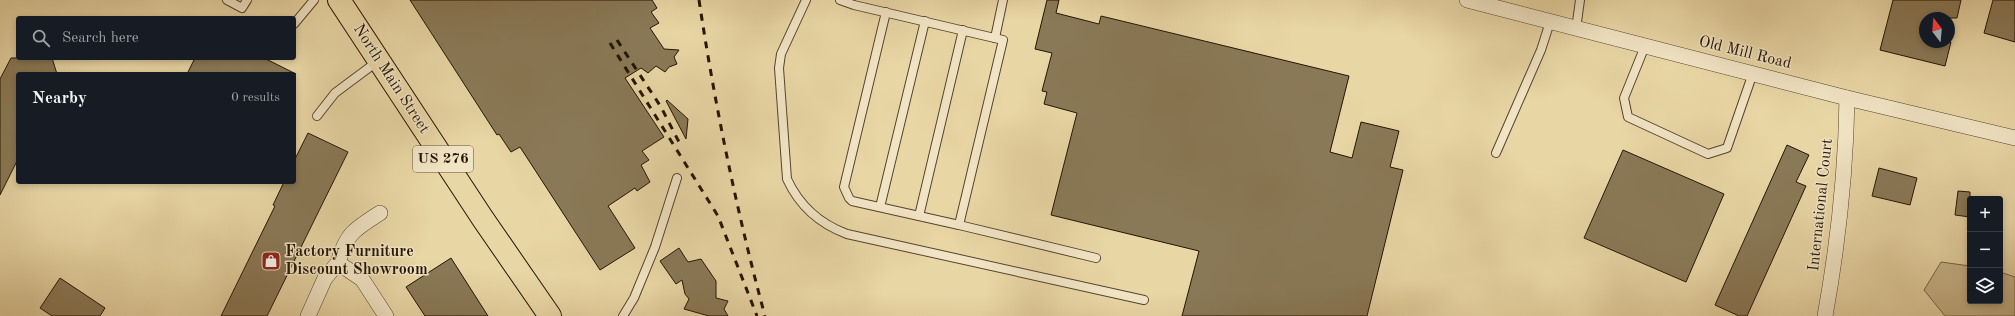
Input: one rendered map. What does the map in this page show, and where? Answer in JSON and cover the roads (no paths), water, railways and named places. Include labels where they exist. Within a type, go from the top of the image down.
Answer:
[{"type":"main road","name":"North Main Street","points":[[339,0],[483,219],[550,316]]},
{"type":"street","name":"Old Mill Road","points":[[1467,0],[1847,98],[2015,138]]},
{"type":"street","name":"International Court","points":[[1825,316],[1838,232],[1847,135],[1847,98]]},
{"type":"street","points":[[308,316],[325,278],[338,263],[343,245],[354,230],[380,212]]},
{"type":"street","points":[[338,263],[362,279],[386,316]]},
{"type":"lane","points":[[227,0],[242,8],[247,0]]},
{"type":"lane","points":[[296,22],[314,0]]},
{"type":"lane","points":[[806,0],[781,54],[778,68],[787,179],[795,193],[811,212],[824,223],[847,234],[1144,300]]},
{"type":"lane","points":[[840,0],[1003,40],[959,225]]},
{"type":"lane","points":[[995,38],[1003,0]]},
{"type":"lane","points":[[1576,29],[1580,0]]},
{"type":"lane","points":[[886,12],[844,187],[848,198],[852,201],[1096,258]]},
{"type":"lane","points":[[880,207],[925,21]]},
{"type":"lane","points":[[1496,153],[1541,50],[1550,22]]},
{"type":"lane","points":[[919,216],[963,30]]},
{"type":"lane","points":[[1645,46],[1624,98],[1628,117],[1708,154],[1727,148],[1753,73]]},
{"type":"lane","points":[[317,116],[335,93],[378,60]]},
{"type":"lane","points":[[623,316],[634,298],[654,247],[677,178]]},
{"type":"railway","points":[[699,0],[712,80],[728,159],[745,238],[765,316]]},
{"type":"railway","points":[[617,40],[661,107],[680,144]]},
{"type":"railway","points":[[610,43],[718,216],[757,316]]},
{"type":"place","name":"Factory Furniture Discount Showroom","points":[[271,261]]}]
